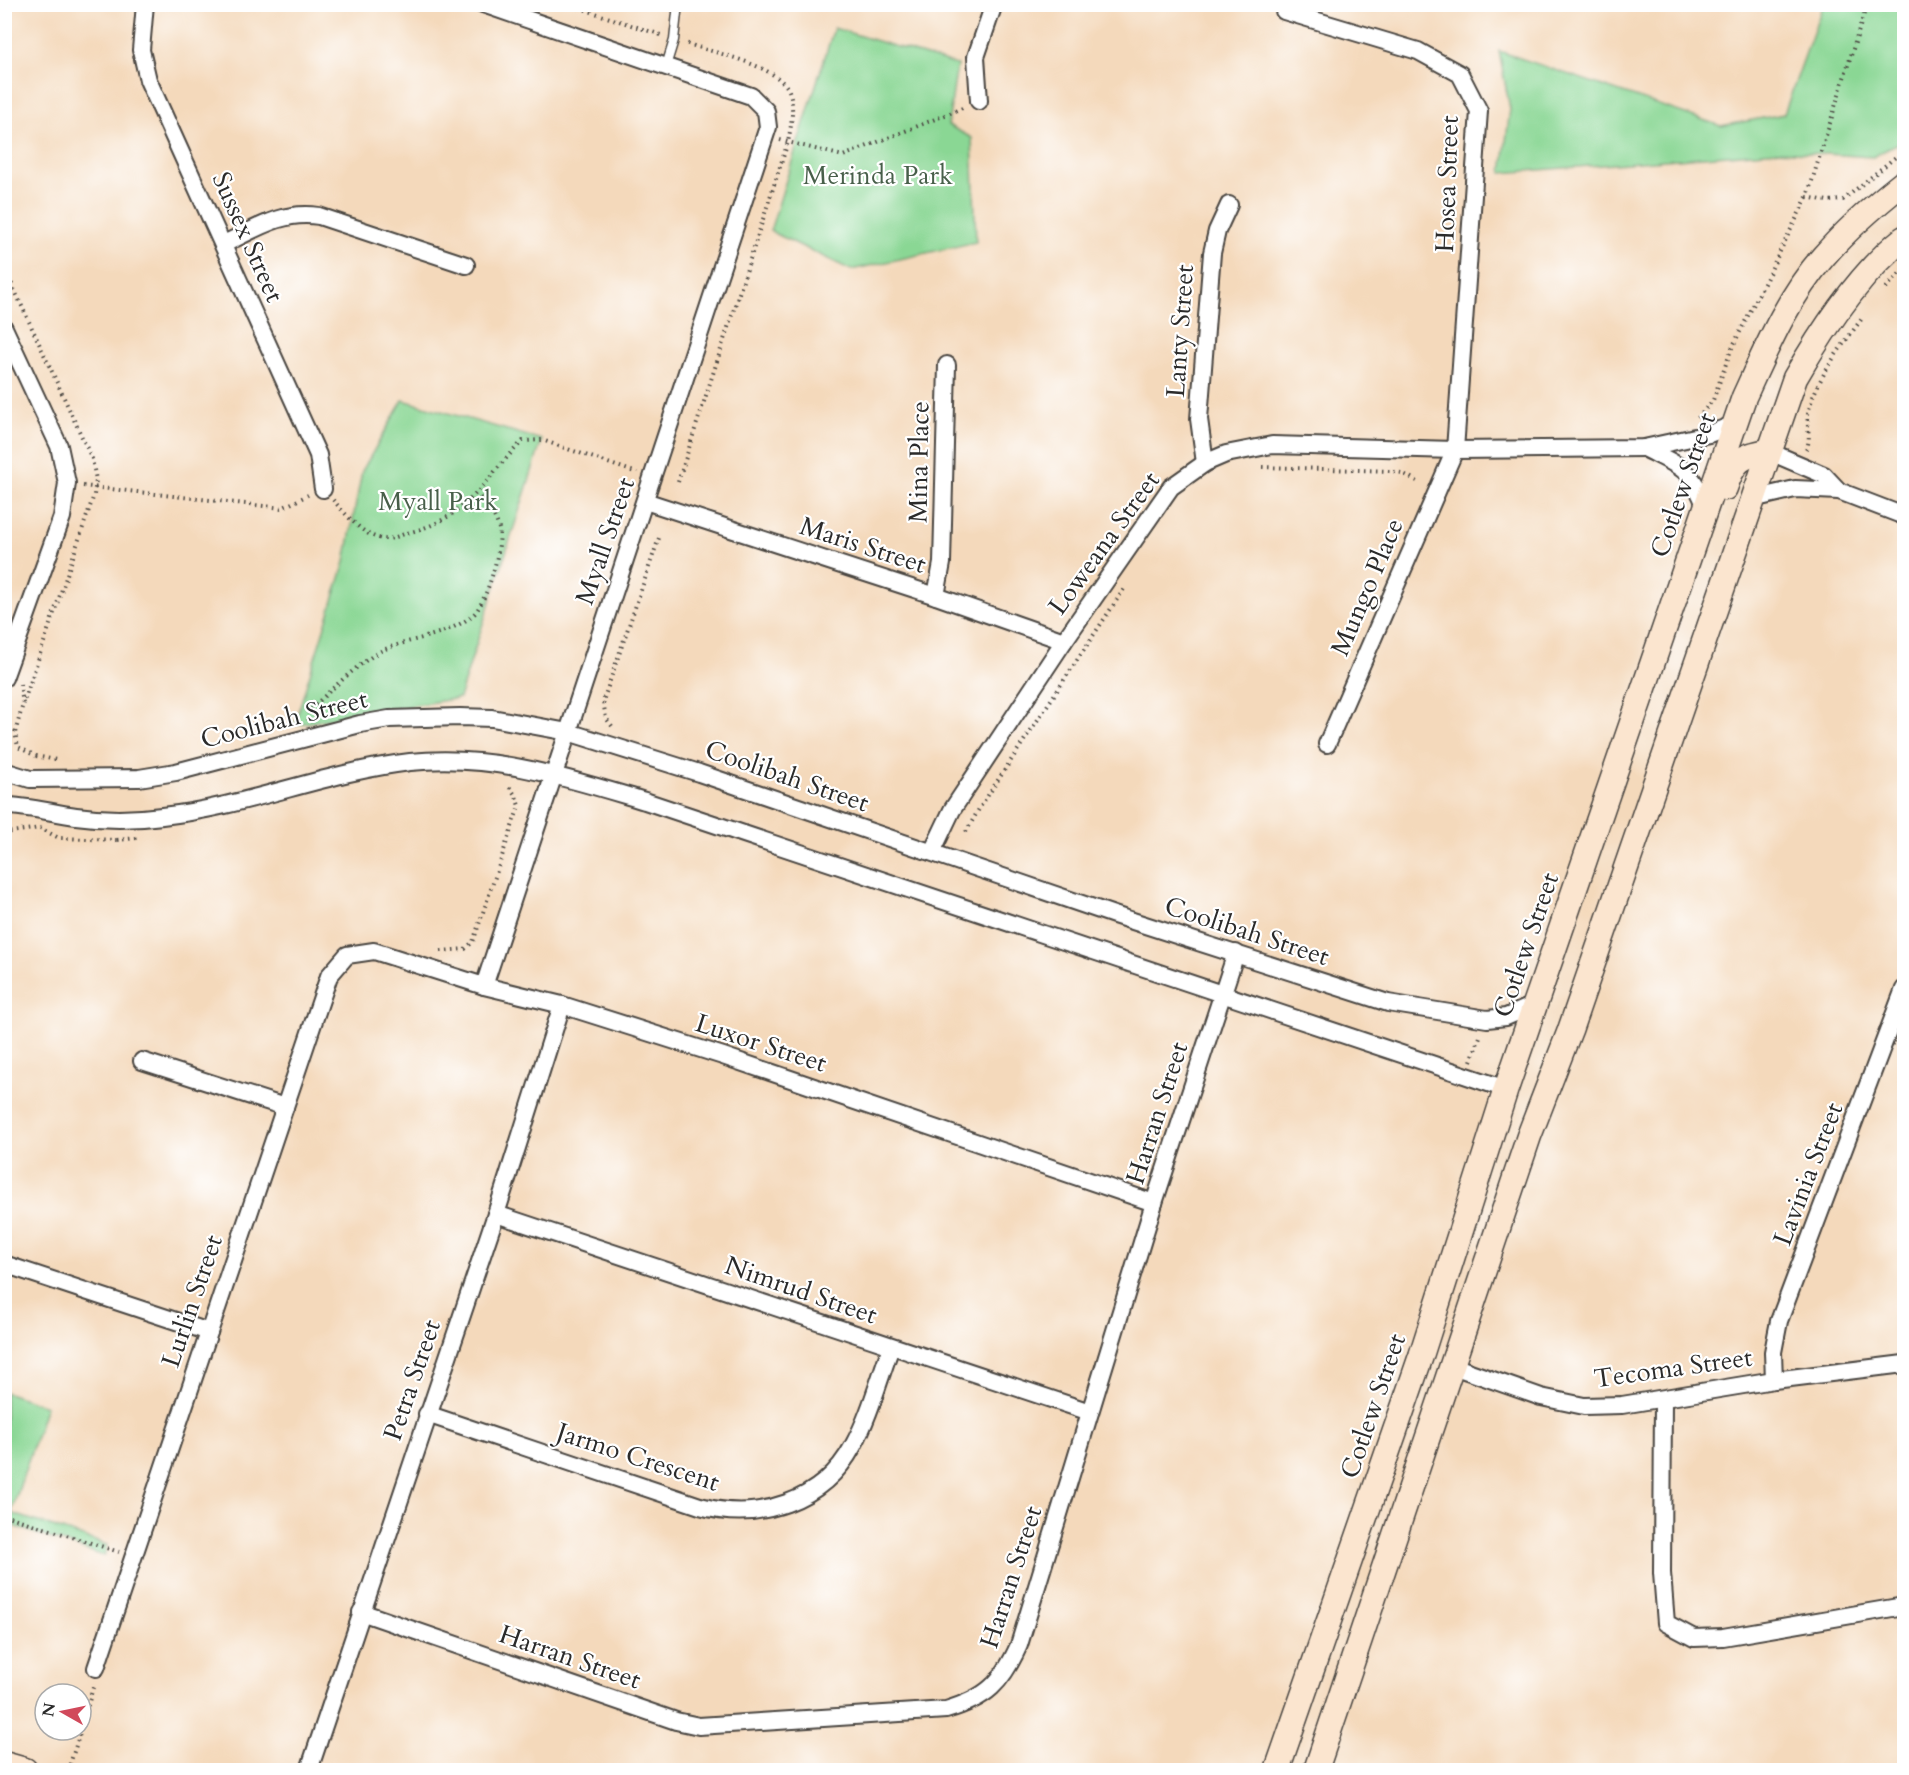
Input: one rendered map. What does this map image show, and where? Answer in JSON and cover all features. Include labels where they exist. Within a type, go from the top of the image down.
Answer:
[{"type":"main road","name":"Cotlew Street","points":[[1277,1770],[1421,1356],[1506,1089],[1735,424],[1767,346],[1797,293],[1823,257],[1905,182]]},
{"type":"main road","points":[[1316,1770],[1530,1136],[1570,1030],[1795,378],[1816,341],[1890,249],[1905,238]]},
{"type":"main road","points":[[1702,519],[1716,513],[1731,470],[1738,461],[1747,455],[1768,451]]},
{"type":"main road","points":[[1506,1089],[1524,1091],[1539,1083],[1552,1050],[1570,1030]]},
{"type":"main road","points":[[4,1764],[25,1770]]},
{"type":"street","name":"Sussex Street","points":[[145,4],[141,36],[143,65],[318,455],[323,489]]},
{"type":"street","points":[[483,4],[666,66]]},
{"type":"street","points":[[979,101],[976,57],[994,4]]},
{"type":"street","name":"Hosea Street","points":[[1284,11],[1418,51],[1460,74],[1479,111],[1455,450]]},
{"type":"street","name":"Myall Street","points":[[484,987],[767,136],[766,111],[751,96],[666,66]]},
{"type":"street","name":"Lanty Street","points":[[1205,463],[1199,419],[1212,253],[1217,231],[1229,205]]},
{"type":"street","points":[[224,244],[280,218],[304,214],[319,216],[466,265]]},
{"type":"street","points":[[4,328],[59,446],[68,483],[62,517],[12,679]]},
{"type":"street","name":"Mina Place","points":[[936,596],[942,563],[947,365]]},
{"type":"street","name":"Loweana Street","points":[[932,852],[952,810],[1064,641],[1171,488],[1205,463],[1247,448],[1272,445],[1455,450],[1644,448],[1709,434],[1735,424]]},
{"type":"street","name":"Loweana Street","points":[[1644,448],[1681,466],[1691,475],[1702,519]]},
{"type":"street","name":"Mungo Place","points":[[1327,744],[1455,450]]},
{"type":"street","points":[[1768,451],[1824,475],[1839,491]]},
{"type":"street","points":[[1752,499],[1795,489],[1839,491],[1905,516]]},
{"type":"street","name":"Maris Street","points":[[645,501],[936,596],[1064,641]]},
{"type":"street","name":"Coolibah Street","points":[[4,771],[30,779],[139,778],[176,772],[360,724],[427,717],[492,718],[568,732],[1388,1004],[1487,1019],[1506,1017],[1536,1004]]},
{"type":"street","points":[[4,806],[119,820],[219,807],[371,768],[411,762],[479,761],[554,774],[916,890],[1222,996],[1506,1089]]},
{"type":"street","name":"Luxor Street","points":[[347,955],[374,951],[484,987],[562,1005],[723,1056],[1154,1203]]},
{"type":"street","name":"Harran Street","points":[[361,1612],[685,1724],[714,1726],[946,1710],[965,1704],[994,1687],[1011,1663],[1019,1645],[1154,1203],[1236,953]]},
{"type":"street","name":"Lurlin Street","points":[[96,1668],[329,976],[347,955]]},
{"type":"street","name":"Lavinia Street","points":[[1774,1380],[1773,1352],[1779,1321],[1899,1020],[1905,989]]},
{"type":"street","name":"Petra Street","points":[[309,1770],[427,1413],[496,1214],[562,1005]]},
{"type":"street","points":[[142,1061],[285,1107]]},
{"type":"street","name":"Nimrud Street","points":[[496,1214],[1090,1412]]},
{"type":"street","points":[[4,1264],[209,1332]]},
{"type":"street","name":"Jarmo Crescent","points":[[427,1413],[700,1506],[733,1513],[751,1512],[786,1504],[801,1497],[816,1489],[842,1464],[863,1426],[891,1347]]},
{"type":"street","name":"Tecoma Street","points":[[1453,1366],[1541,1397],[1584,1406],[1622,1405],[1774,1380],[1905,1364]]},
{"type":"street","points":[[1663,1399],[1662,1573],[1666,1623],[1694,1638],[1723,1637],[1905,1606]]},
{"type":"lane","points":[[666,66],[674,40],[678,4]]},
{"type":"path","points":[[568,4],[768,71],[788,88],[792,115],[789,142],[678,482]]},
{"type":"path","points":[[1695,422],[1713,400],[1731,350],[1807,197],[1867,4]]},
{"type":"path","points":[[767,136],[843,156],[979,101]]},
{"type":"path","points":[[1807,197],[1827,201],[1843,200],[1905,150]]},
{"type":"path","points":[[1882,292],[1905,269]]},
{"type":"path","points":[[1806,450],[1809,444],[1808,413],[1820,384],[1869,308]]},
{"type":"path","points":[[68,483],[282,508],[323,489],[366,532],[384,539],[419,530],[451,517],[477,495],[502,461],[523,441],[542,440],[653,479]]},
{"type":"path","points":[[1252,469],[1301,466],[1390,471],[1402,473],[1417,481]]},
{"type":"path","points":[[308,738],[309,711],[381,651],[453,628],[475,614],[493,575],[500,530],[488,505],[477,495]]},
{"type":"path","points":[[614,727],[606,718],[603,701],[660,535]]},
{"type":"path","points":[[966,832],[1127,585]]},
{"type":"path","points":[[12,679],[22,704],[15,741],[18,747],[36,756],[58,779]]},
{"type":"path","points":[[441,951],[465,949],[473,942],[519,806],[511,787],[502,780]]},
{"type":"path","points":[[117,840],[142,838]]},
{"type":"path","points":[[1470,1064],[1483,1029]]},
{"type":"path","points":[[4,1515],[134,1557]]},
{"type":"path","points":[[93,1688],[96,1668]]},
{"type":"path","points":[[68,1770],[77,1742]]},
{"type":"green space","points":[[1823,5],[1904,5],[1904,140],[1873,157],[1778,151],[1502,173],[1510,109],[1499,51],[1721,126],[1784,114]]},
{"type":"green space","name":"Merinda Park","points":[[834,28],[957,65],[948,125],[972,138],[976,242],[851,270],[770,231]]},
{"type":"green space","name":"Myall Park","points":[[403,400],[542,440],[459,698],[294,725],[345,562],[362,471]]},
{"type":"green space","points":[[5,1392],[46,1406],[11,1513],[107,1545],[104,1556],[7,1524],[5,1531]]}]
